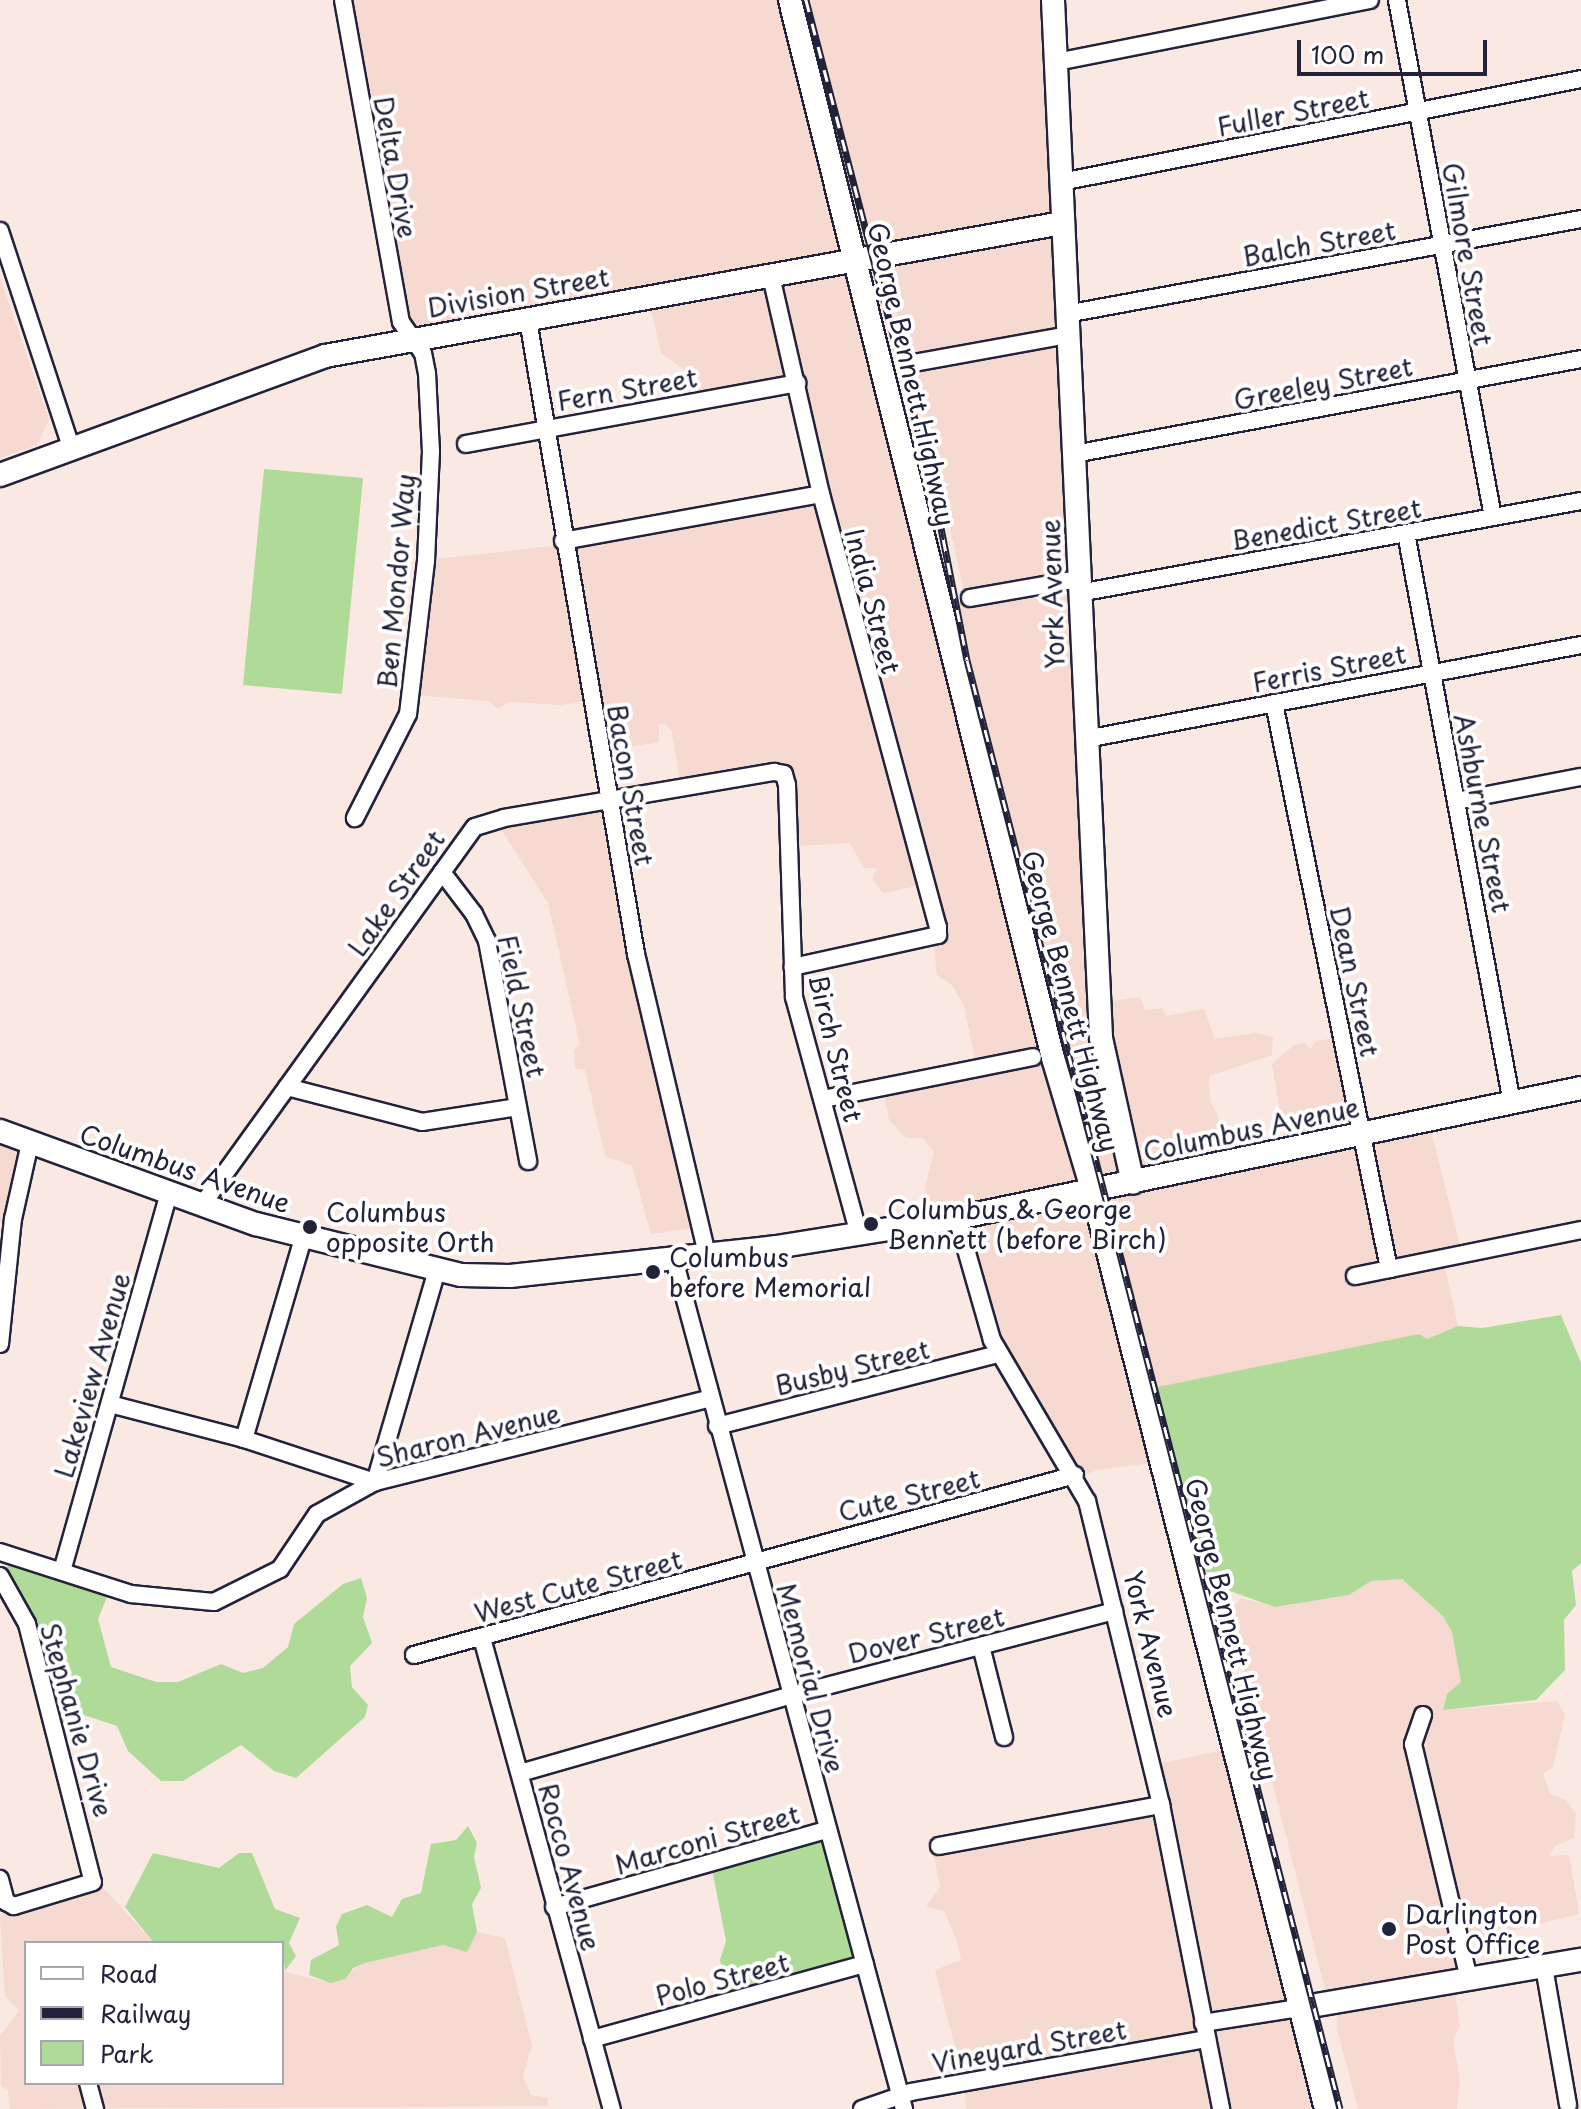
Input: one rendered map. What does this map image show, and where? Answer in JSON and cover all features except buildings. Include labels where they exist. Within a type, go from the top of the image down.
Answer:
[{"type":"street","name":"Delta Drive","points":[[343,0],[385,246],[401,322],[413,338]]},
{"type":"street","name":"George Bennett Highway","points":[[790,0],[1053,1058],[1092,1189],[1326,2109]]},
{"type":"street","name":"York Avenue","points":[[1053,0],[1101,1038],[1133,1183]]},
{"type":"street","points":[[1056,62],[1370,0]]},
{"type":"street","name":"Gilmore Street","points":[[1397,0],[1493,517]]},
{"type":"street","name":"Fuller Street","points":[[1061,182],[1581,79]]},
{"type":"street","name":"Balch Street","points":[[914,363],[1067,325],[1442,245],[1581,219]]},
{"type":"street","name":"Division Street","points":[[0,475],[325,356],[413,338],[854,263],[1062,223]]},
{"type":"street","points":[[0,231],[72,450]]},
{"type":"street","name":"India Street","points":[[771,276],[821,494],[938,935],[792,967]]},
{"type":"street","name":"Bacon Street","points":[[528,320],[563,541],[636,954],[707,1255]]},
{"type":"street","name":"Ben Mondor Way","points":[[355,818],[408,714],[431,451],[427,373],[413,338]]},
{"type":"street","name":"Greeley Street","points":[[1074,454],[1581,359]]},
{"type":"street","name":"Fern Street","points":[[466,444],[797,383]]},
{"type":"street","points":[[563,541],[821,494]]},
{"type":"street","name":"Benedict Street","points":[[970,598],[1078,586],[1581,501]]},
{"type":"street","name":"Ashburne Street","points":[[1406,533],[1512,1103]]},
{"type":"street","name":"Ferris Street","points":[[1086,739],[1581,645]]},
{"type":"street","name":"Dean Street","points":[[1274,703],[1389,1269]]},
{"type":"street","name":"Lake Street","points":[[202,1205],[467,834],[487,821],[774,772],[784,774]]},
{"type":"street","name":"Birch Street","points":[[784,774],[794,997],[859,1234]]},
{"type":"street","points":[[1456,801],[1581,777]]},
{"type":"street","name":"Field Street","points":[[442,872],[474,914],[487,941],[528,1161]]},
{"type":"street","points":[[823,1099],[1033,1057]]},
{"type":"street","points":[[287,1087],[422,1122],[518,1107]]},
{"type":"street","name":"Columbus Avenue","points":[[0,1131],[202,1205],[303,1238],[437,1270],[510,1276],[707,1255],[957,1218],[1581,1088]]},
{"type":"street","points":[[0,1344],[6,1222],[30,1143]]},
{"type":"street","name":"Lakeview Avenue","points":[[62,1571],[169,1193]]},
{"type":"street","name":"York Avenue","points":[[957,1218],[979,1305],[998,1354],[1075,1475],[1087,1501],[1161,1805],[1221,2109]]},
{"type":"street","points":[[1355,1276],[1581,1230]]},
{"type":"street","points":[[244,1439],[303,1238]]},
{"type":"street","name":"Memorial Drive","points":[[674,1259],[709,1399],[902,2103]]},
{"type":"street","points":[[110,1404],[244,1439],[375,1482],[437,1270]]},
{"type":"street","name":"Busby Street","points":[[717,1426],[998,1354]]},
{"type":"street","name":"Sharon Avenue","points":[[0,1552],[154,1599],[214,1602],[280,1569],[317,1514],[375,1482],[709,1399]]},
{"type":"street","name":"Cute Street","points":[[755,1563],[1075,1475]]},
{"type":"street","name":"West Cute Street","points":[[414,1655],[755,1563]]},
{"type":"street","name":"Stephanie Drive","points":[[0,1576],[27,1624],[93,1882],[14,1906],[6,1902],[0,1879]]},
{"type":"street","name":"Dover Street","points":[[520,1773],[792,1695],[1114,1611]]},
{"type":"street","name":"Rocco Avenue","points":[[482,1638],[612,2109]]},
{"type":"street","points":[[981,1646],[1004,1737]]},
{"type":"street","points":[[1423,1715],[1413,1744],[1469,1979]]},
{"type":"street","points":[[939,1846],[1161,1805]]},
{"type":"street","name":"Marconi Street","points":[[554,1907],[827,1830]]},
{"type":"street","points":[[1299,2008],[1581,1960]]},
{"type":"street","name":"Polo Street","points":[[592,2039],[865,1964]]},
{"type":"street","points":[[1544,1967],[1568,2105]]},
{"type":"street","name":"Vineyard Street","points":[[862,2109],[902,2103],[1299,2008]]},
{"type":"street","points":[[89,2085],[95,2109]]},
{"type":"shaded area","points":[[345,0],[1055,0],[1103,1002],[1140,997],[1145,1010],[1162,1008],[1166,1016],[1204,1009],[1215,1039],[1256,1033],[1273,1037],[1272,1055],[1209,1076],[1210,1101],[1218,1116],[1225,1166],[1287,1152],[1272,1064],[1294,1045],[1305,1043],[1310,1049],[1316,1041],[1342,1037],[1364,1137],[1430,1127],[1463,1257],[1444,1262],[1458,1326],[1427,1339],[1419,1334],[1159,1462],[1097,1470],[1081,1477],[1004,1361],[959,1221],[930,1224],[925,1187],[934,1152],[923,1138],[906,1138],[889,1120],[884,1093],[978,1074],[964,1006],[952,985],[937,975],[926,884],[883,893],[872,878],[877,868],[864,868],[850,843],[796,846],[783,776],[682,793],[672,732],[665,724],[659,724],[659,742],[603,752],[592,700],[562,705],[509,702],[498,709],[489,701],[413,695],[427,560],[570,544],[825,495],[798,388],[700,403],[693,376],[661,353],[650,304],[410,347]],"holes":[[[894,302],[940,481],[966,602],[945,607],[870,306]]]},
{"type":"shaded area","points":[[0,278],[49,419],[37,445],[0,458]]},
{"type":"shaded area","points":[[611,806],[701,1227],[651,1234],[632,1166],[605,1156],[585,1070],[575,1068],[574,1050],[580,1045],[548,903],[499,826]]},
{"type":"shaded area","points":[[0,1130],[23,1141],[7,1219],[0,1222]]},
{"type":"shaded area","points":[[1402,1579],[1443,1616],[1452,1632],[1461,1682],[1447,1694],[1443,1710],[1557,1701],[1565,1714],[1553,1767],[1543,1774],[1550,1794],[1566,1800],[1576,1814],[1574,1838],[1555,1846],[1549,1856],[1569,1855],[1579,1914],[1465,1942],[1472,1981],[1454,1986],[1460,2026],[1453,2039],[1460,2081],[1457,2109],[1358,2109],[1337,2029],[1338,2007],[1329,2005],[1229,1612],[1241,1598],[1276,1607],[1349,1595],[1371,1581]]},
{"type":"shaded area","points":[[1233,1748],[1327,2109],[966,2109],[965,2085],[935,1970],[961,1960],[957,1941],[944,1911],[926,1907],[940,1887],[934,1856],[940,1847],[1159,1806],[1153,1765]]},
{"type":"shaded area","points":[[100,1884],[152,1941],[24,1941],[24,2085],[284,2085],[284,1972],[330,1983],[365,1963],[443,1945],[467,1952],[477,1932],[505,1938],[532,2046],[523,2076],[531,2095],[548,2098],[547,2106],[10,2109],[8,2090],[1,2086],[0,2036],[19,2011],[5,1996],[0,1917],[9,1903]]},
{"type":"green space","points":[[264,469],[363,478],[342,694],[243,685]]},
{"type":"green space","points":[[1561,1315],[1581,1363],[1581,1563],[1572,1571],[1576,1605],[1564,1620],[1565,1670],[1536,1700],[1443,1710],[1447,1694],[1461,1682],[1452,1632],[1443,1616],[1402,1579],[1371,1581],[1349,1595],[1275,1607],[1224,1589],[1213,1572],[1190,1573],[1143,1390],[1419,1334],[1427,1339],[1458,1326],[1482,1328]]},
{"type":"green space","points":[[16,1559],[111,1587],[98,1619],[111,1667],[156,1682],[178,1682],[221,1664],[243,1673],[263,1668],[288,1647],[294,1624],[343,1584],[361,1578],[367,1598],[363,1617],[372,1643],[350,1666],[352,1687],[368,1705],[365,1717],[296,1778],[274,1771],[241,1745],[183,1781],[161,1781],[128,1751],[117,1726],[78,1713],[60,1726],[2,1571]]},
{"type":"green space","points":[[468,1826],[477,1843],[474,1857],[481,1888],[472,1904],[477,1932],[467,1952],[443,1945],[365,1963],[353,1968],[345,1979],[330,1983],[309,1975],[311,1960],[339,1945],[336,1927],[342,1914],[367,1905],[392,1917],[402,1899],[421,1893],[431,1844],[456,1840]]},
{"type":"green space","points":[[831,1835],[866,1974],[732,2006],[720,1960],[726,1941],[712,1869]]},
{"type":"green space","points":[[153,1853],[219,1868],[239,1853],[252,1853],[275,1909],[300,1918],[289,1943],[296,1956],[285,1971],[284,1941],[152,1941],[125,1907]]},
{"type":"railway","points":[[806,0],[934,492],[967,660],[1340,2109]]},
{"type":"place","name":"Columbus & George Bennett (before Birch)","points":[[871,1224]]},
{"type":"place","name":"Columbus opposite Orth","points":[[310,1227]]},
{"type":"place","name":"Columbus before Memorial","points":[[653,1272]]},
{"type":"place","name":"Darlington Post Office","points":[[1389,1929]]}]
